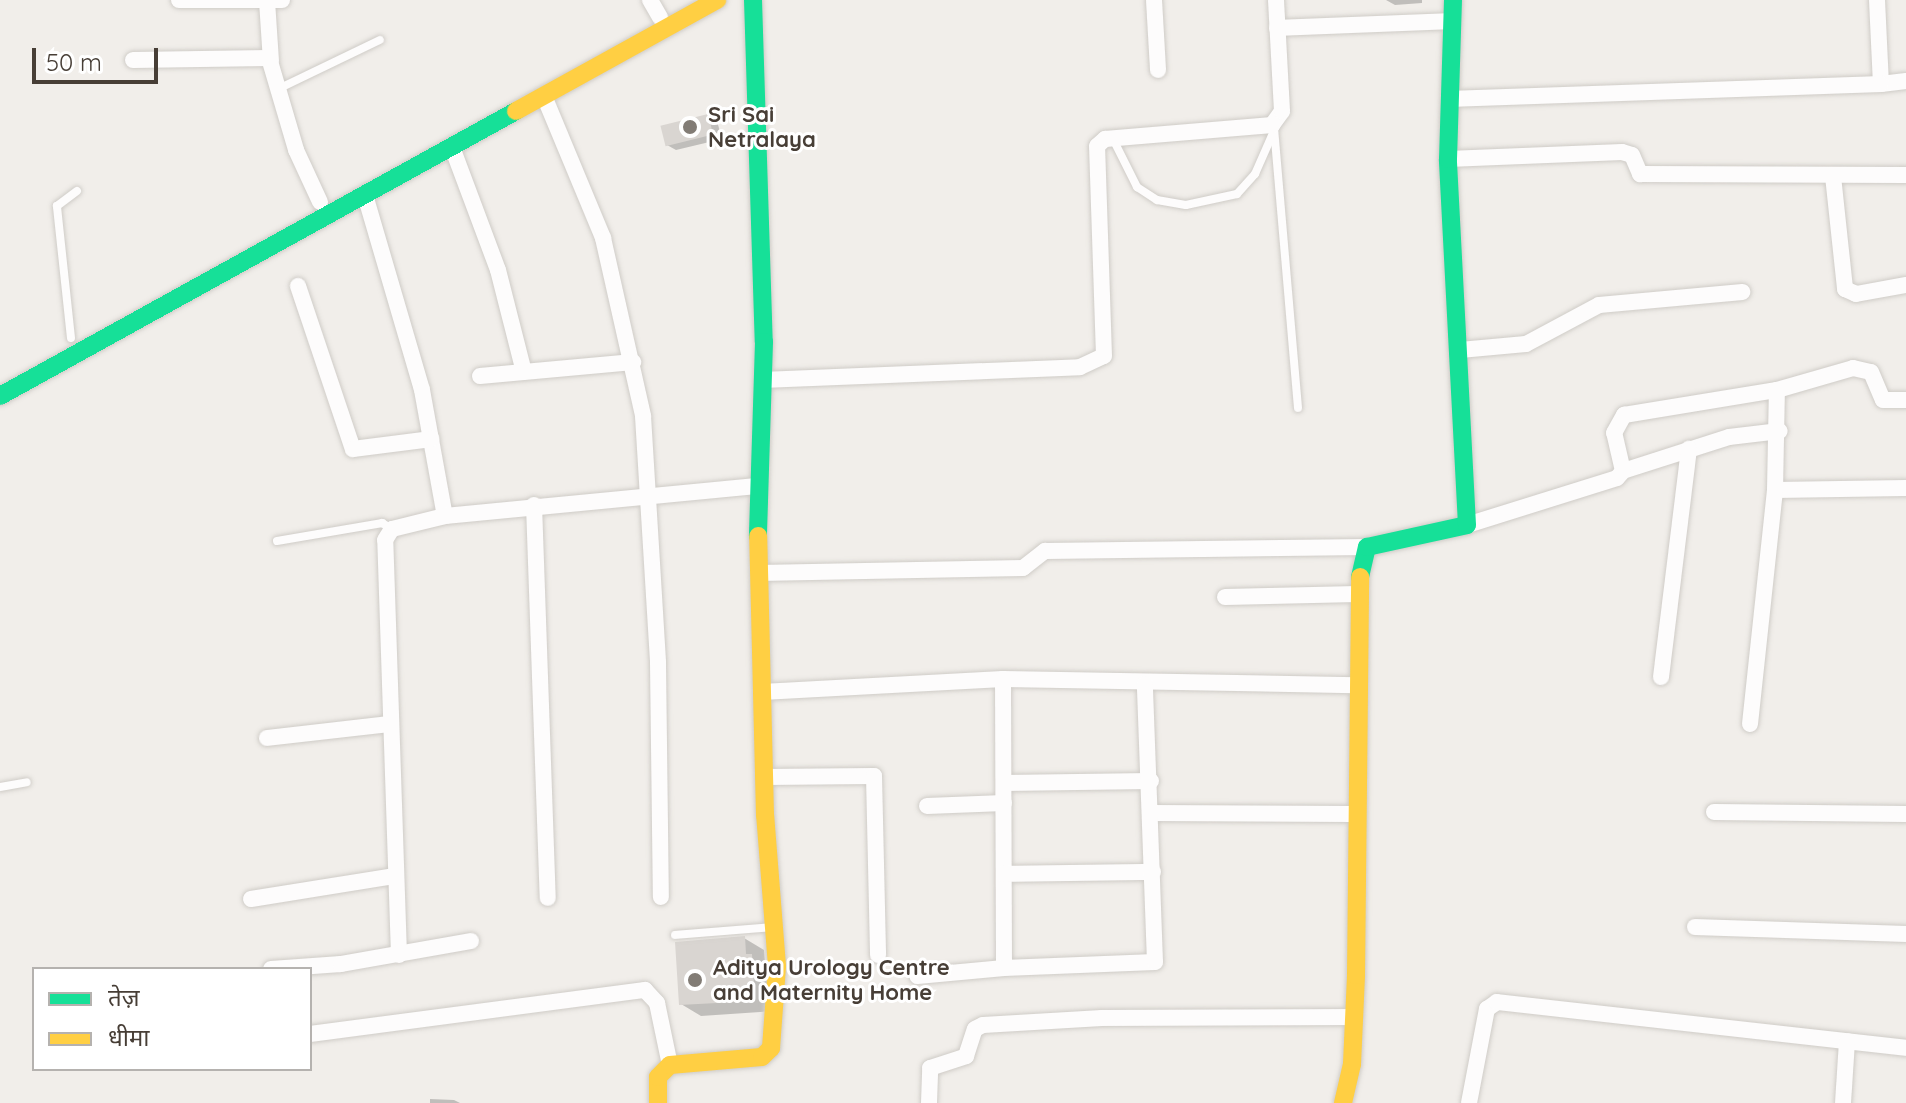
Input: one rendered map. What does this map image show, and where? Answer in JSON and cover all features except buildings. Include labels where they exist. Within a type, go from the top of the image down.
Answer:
[{"type":"street","points":[[179,0],[282,0]]},
{"type":"street","points":[[650,0],[660,17]]},
{"type":"street","points":[[0,378],[691,0]]},
{"type":"street","points":[[0,396],[717,0]]},
{"type":"street","points":[[658,1103],[658,1077],[670,1065],[768,1054],[777,966],[764,777],[757,486],[762,380],[753,0]]},
{"type":"street","points":[[1154,0],[1158,70]]},
{"type":"street","points":[[762,380],[1093,364],[1107,345],[1097,146],[1113,139],[1261,129],[1276,125],[1282,111],[1276,0]]},
{"type":"street","points":[[1453,0],[1448,159],[1467,525]]},
{"type":"street","points":[[1877,0],[1881,84]]},
{"type":"street","points":[[267,1],[271,61],[278,89],[296,150],[320,202]]},
{"type":"street","points":[[1277,28],[1452,21]]},
{"type":"street","points":[[133,60],[271,61]]},
{"type":"street","points":[[1449,99],[1906,81]]},
{"type":"street","points":[[544,96],[603,238],[633,362],[650,493],[661,897]]},
{"type":"street","points":[[452,147],[498,270],[524,372]]},
{"type":"street","points":[[1448,159],[1622,152],[1632,155],[1640,174],[1906,175]]},
{"type":"street","points":[[1833,176],[1845,289],[1856,294],[1906,285]]},
{"type":"street","points":[[365,195],[422,390],[445,516]]},
{"type":"street","points":[[298,286],[353,449],[431,439]]},
{"type":"street","points":[[1460,350],[1526,344],[1599,305],[1742,292]]},
{"type":"street","points":[[480,376],[633,362]]},
{"type":"street","points":[[1623,471],[1614,433],[1624,415],[1777,390],[1862,368],[1871,372],[1883,400],[1906,400]]},
{"type":"street","points":[[1750,724],[1780,431],[1777,390]]},
{"type":"street","points":[[759,573],[1023,568],[1045,551],[1367,547],[1467,525],[1608,483],[1623,471],[1729,437],[1780,431]]},
{"type":"street","points":[[1661,677],[1689,449]]},
{"type":"street","points":[[399,955],[385,540],[392,529],[445,516],[534,505],[757,486]]},
{"type":"street","points":[[1775,490],[1906,488]]},
{"type":"street","points":[[534,505],[548,898]]},
{"type":"street","points":[[1343,1103],[1354,1017],[1353,814],[1357,594],[1367,547]]},
{"type":"street","points":[[1225,597],[1357,594]]},
{"type":"street","points":[[762,692],[1003,679],[1145,684],[1356,685]]},
{"type":"street","points":[[1003,679],[1004,968]]},
{"type":"street","points":[[917,976],[1004,968],[1155,962],[1151,781],[1145,684]]},
{"type":"street","points":[[267,738],[390,724]]},
{"type":"street","points":[[764,777],[874,776],[878,955]]},
{"type":"street","points":[[1004,783],[1151,781]]},
{"type":"street","points":[[927,806],[1004,803]]},
{"type":"street","points":[[1714,812],[1906,814]]},
{"type":"street","points":[[1151,813],[1353,814]]},
{"type":"street","points":[[1004,874],[1153,872]]},
{"type":"street","points":[[251,899],[395,876]]},
{"type":"street","points":[[1695,927],[1906,934]]},
{"type":"street","points":[[289,967],[399,955],[471,941]]},
{"type":"street","points":[[312,1034],[645,990],[657,1003],[670,1065]]},
{"type":"street","points":[[1469,1103],[1487,1009],[1497,1002],[1906,1048]]},
{"type":"street","points":[[929,1103],[930,1068],[966,1056],[975,1029],[983,1025],[1117,1017],[1354,1017]]},
{"type":"street","points":[[1843,1103],[1847,1041]]},
{"type":"lane","points":[[278,89],[380,40]]},
{"type":"lane","points":[[1113,139],[1137,187],[1157,200],[1186,205],[1237,194],[1255,174],[1276,125]]},
{"type":"lane","points":[[1276,125],[1298,408]]},
{"type":"lane","points":[[71,338],[57,206],[77,191]]},
{"type":"lane","points":[[277,541],[382,523],[392,529]]},
{"type":"lane","points":[[0,787],[27,782]]},
{"type":"lane","points":[[675,935],[774,927]]},
{"type":"traffic: fast","points":[[753,0],[764,342],[758,536]]},
{"type":"traffic: fast","points":[[1360,577],[1367,547],[1467,525],[1448,159],[1453,0]]},
{"type":"traffic: fast","points":[[0,396],[516,111]]},
{"type":"traffic: slow","points":[[516,111],[717,0]]},
{"type":"traffic: slow","points":[[658,1103],[658,1077],[670,1065],[762,1057],[771,1048],[777,966],[765,815],[758,536]]},
{"type":"traffic: slow","points":[[1343,1103],[1352,1064],[1356,975],[1360,577]]},
{"type":"place","name":"Sri Sai Netralaya","points":[[690,127]]},
{"type":"place","name":"Aditya Urology Centre and Maternity Home","points":[[695,980]]}]
